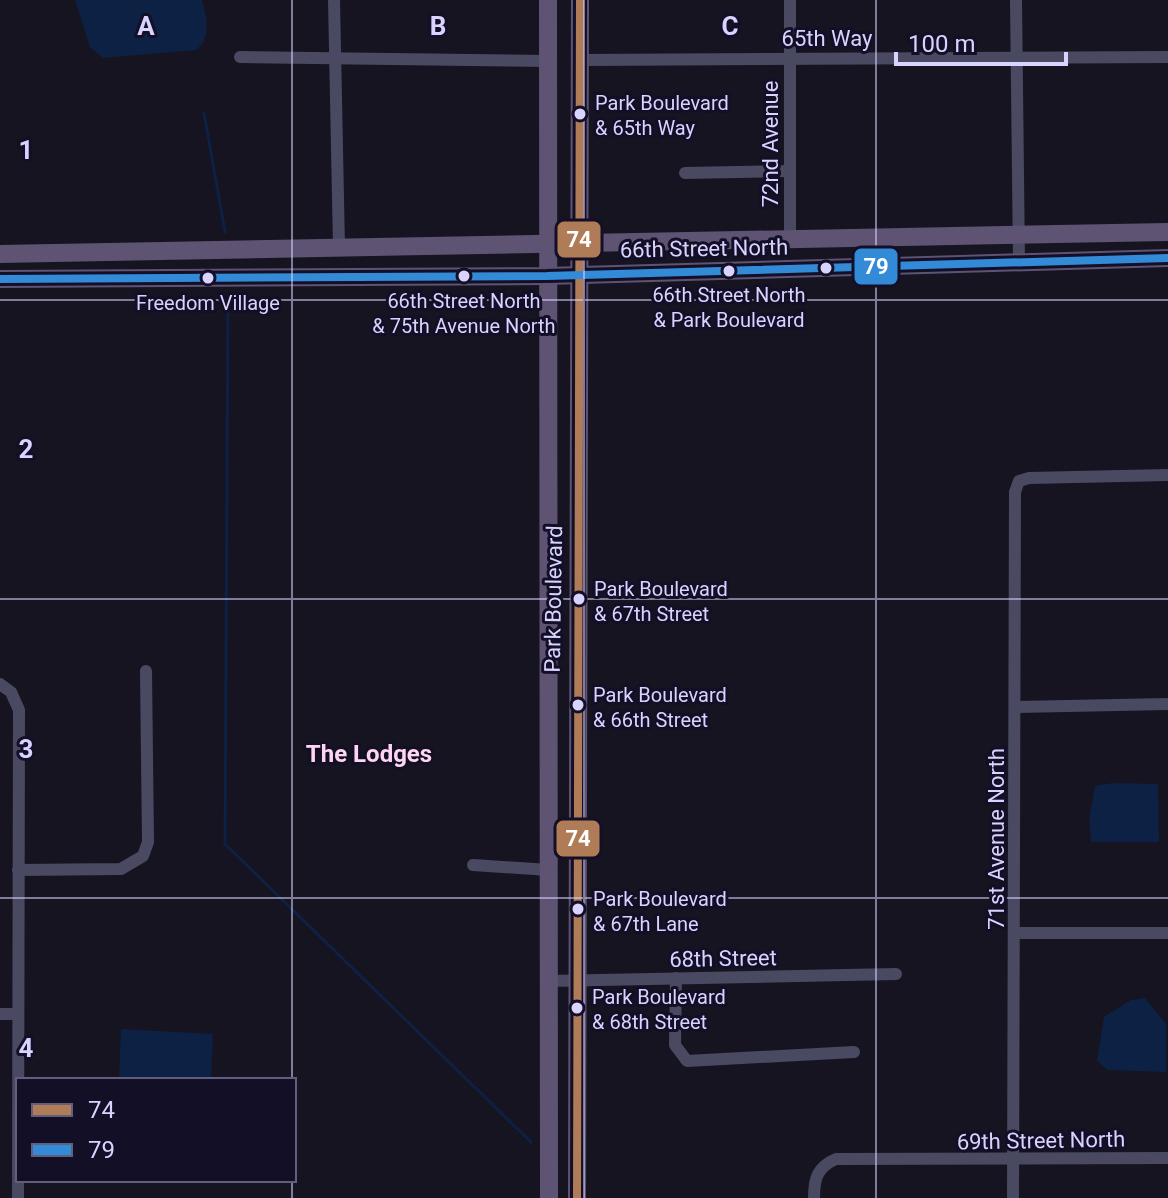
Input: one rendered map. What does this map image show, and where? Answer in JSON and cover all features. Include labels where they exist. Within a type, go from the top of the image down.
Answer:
[{"type":"main road","name":"Park Boulevard","points":[[548,0],[549,1198]]},
{"type":"main road","name":"Park Boulevard","points":[[577,1198],[580,0]]},
{"type":"main road","name":"66th Street North","points":[[0,254],[1168,232]]},
{"type":"main road","name":"66th Street North","points":[[0,279],[547,276],[1168,258]]},
{"type":"main road","points":[[549,578],[558,586],[561,598],[561,642],[566,659],[577,664]]},
{"type":"street","points":[[334,0],[339,247]]},
{"type":"street","name":"72nd Avenue","points":[[790,0],[790,239]]},
{"type":"street","points":[[1016,0],[1019,262]]},
{"type":"street","points":[[240,57],[549,61]]},
{"type":"street","name":"65th Way","points":[[581,60],[1168,57]]},
{"type":"street","points":[[685,173],[790,171]]},
{"type":"street","name":"71st Avenue North","points":[[1013,1198],[1015,492],[1019,481],[1168,475]]},
{"type":"street","points":[[18,870],[121,869],[143,856],[148,842],[146,671]]},
{"type":"street","points":[[6,688],[19,710],[17,1078]]},
{"type":"street","points":[[1015,707],[1168,704]]},
{"type":"street","points":[[473,865],[549,870]]},
{"type":"street","points":[[1016,933],[1168,933]]},
{"type":"street","name":"68th Street","points":[[549,981],[896,974]]},
{"type":"street","points":[[676,978],[675,1045],[687,1061],[709,1063],[741,1057],[854,1052]]},
{"type":"street","points":[[0,1014],[17,1014]]},
{"type":"street","name":"69th Street North","points":[[814,1198],[814,1180],[823,1164],[836,1159],[1168,1158]]},
{"type":"water","points":[[75,0],[202,0],[207,21],[206,33],[196,50],[103,58],[90,47]]},
{"type":"water","points":[[1113,783],[1158,784],[1159,842],[1091,842],[1089,820],[1095,786]]},
{"type":"water","points":[[1145,998],[1166,1024],[1166,1072],[1108,1070],[1097,1061],[1104,1017],[1131,1000]]},
{"type":"water","points":[[121,1029],[213,1034],[211,1078],[119,1078]]},
{"type":"waterway","points":[[204,113],[225,232]]},
{"type":"waterway","points":[[228,296],[225,844],[531,1142]]},
{"type":"transit line","name":"74","points":[[577,1198],[580,0]]},
{"type":"transit line","name":"79","points":[[0,279],[547,276],[1168,258]]},
{"type":"place","name":"Park Boulevard & 65th Way","points":[[580,114]]},
{"type":"place","name":"66th Street North & Park Boulevard","points":[[729,271]]},
{"type":"place","name":"66th Street North & 75th Avenue North","points":[[464,276]]},
{"type":"place","name":"Freedom Village","points":[[208,278]]},
{"type":"place","name":"Park Boulevard & 67th Street","points":[[579,599]]},
{"type":"place","name":"Park Boulevard & 66th Street","points":[[578,705]]},
{"type":"place","name":"Park Boulevard & 67th Lane","points":[[578,909]]},
{"type":"place","name":"Park Boulevard & 68th Street","points":[[577,1008]]},
{"type":"district","name":"The Lodges","points":[[369,754]]}]
